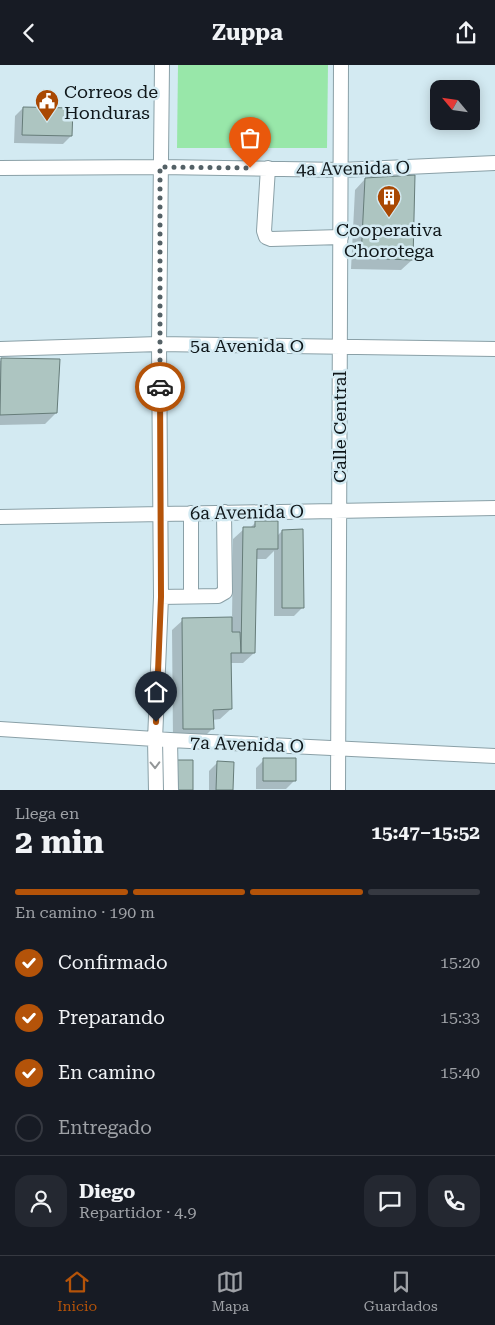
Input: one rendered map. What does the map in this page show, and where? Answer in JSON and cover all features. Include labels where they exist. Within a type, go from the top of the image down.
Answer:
[{"type":"street","points":[[156,790],[155,740],[161,597],[159,344],[162,65]]},
{"type":"street","name":"Calle Central","points":[[338,790],[341,65]]},
{"type":"street","name":"4a Avenida O","points":[[0,168],[160,167],[341,170],[495,163]]},
{"type":"street","points":[[268,168],[264,231],[266,237],[271,239],[340,237]]},
{"type":"street","name":"5a Avenida O","points":[[0,349],[159,344],[495,349]]},
{"type":"street","name":"6a Avenida O","points":[[0,517],[495,507]]},
{"type":"street","points":[[191,513],[191,597]]},
{"type":"street","points":[[161,597],[218,596],[225,592],[224,513]]},
{"type":"street","name":"7a Avenida O","points":[[0,729],[170,741],[495,755]]},
{"type":"street","points":[[170,741],[171,790]]},
{"type":"green space","points":[[178,65],[328,65],[327,148],[177,148]]},
{"type":"building","name":"Correos de Honduras","points":[[23,107],[73,108],[72,136],[22,135]]},
{"type":"building","name":"Cooperativa Chorotega","points":[[415,175],[413,260],[361,258],[365,178]]},
{"type":"building","points":[[1,358],[60,359],[57,413],[0,415]]},
{"type":"building","points":[[255,521],[278,521],[278,549],[257,549],[255,653],[241,653],[243,527],[255,527]]},
{"type":"building","points":[[303,529],[304,608],[282,608],[282,530]]},
{"type":"building","points":[[232,617],[232,632],[240,632],[241,653],[231,653],[232,709],[213,710],[214,729],[183,729],[182,618]]},
{"type":"building","points":[[263,758],[296,758],[296,781],[263,781]]},
{"type":"building","points":[[177,760],[193,760],[193,790],[178,790]]},
{"type":"building","points":[[217,761],[234,762],[233,790],[216,790]]},
{"type":"way so far","points":[[160,387],[160,167],[250,168]]},
{"type":"place","name":"Correos de Honduras","points":[[47,122]]},
{"type":"place","name":"Cooperativa Chorotega","points":[[389,218]]},
{"type":"route","points":[[156,722],[161,597],[160,387]]}]
